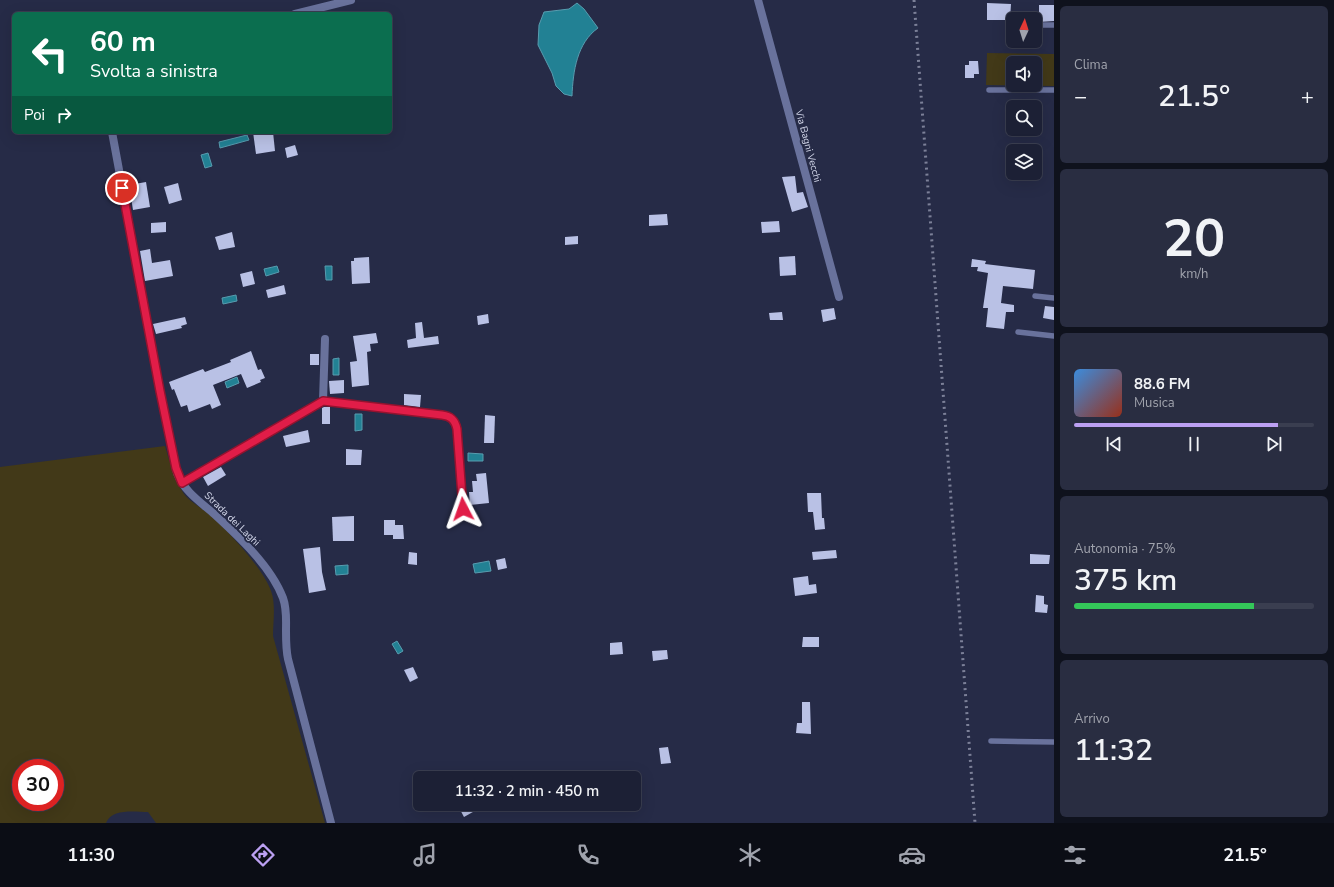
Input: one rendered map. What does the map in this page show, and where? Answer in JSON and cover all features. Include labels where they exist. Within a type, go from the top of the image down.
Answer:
[{"type":"street","points":[[304,12],[352,0]]},
{"type":"street","name":"Via Bagni Vecchi","points":[[758,0],[839,297]]},
{"type":"street","name":"Strada dei Laghi","points":[[112,134],[160,391],[176,468],[182,483],[189,492],[224,523],[252,553],[273,579],[281,594],[286,610],[286,639],[289,665],[331,823]]},
{"type":"street","points":[[323,401],[324,339]]},
{"type":"street","points":[[182,483],[323,401],[442,415],[452,418],[457,429],[463,509]]},
{"type":"lane","points":[[1042,25],[1054,26]]},
{"type":"lane","points":[[989,90],[1054,90]]},
{"type":"lane","points":[[1035,296],[1054,298]]},
{"type":"lane","points":[[1018,332],[1054,336]]},
{"type":"lane","points":[[991,741],[1054,742]]},
{"type":"shaded area","points":[[577,3],[584,9],[598,28],[585,41],[581,50],[575,67],[572,96],[564,94],[556,86],[552,73],[538,45],[539,25],[544,12],[569,9]]},
{"type":"shaded area","points":[[987,53],[1054,54],[1054,86],[1042,86],[1042,56],[1006,56],[1006,85],[986,85]]},
{"type":"shaded area","points":[[247,135],[249,140],[220,148],[219,142]]},
{"type":"shaded area","points":[[208,153],[212,166],[205,168],[201,155]]},
{"type":"shaded area","points":[[277,266],[279,272],[266,276],[264,269]]},
{"type":"shaded area","points":[[325,266],[332,266],[332,280],[326,280]]},
{"type":"shaded area","points":[[236,295],[237,301],[223,304],[222,298]]},
{"type":"shaded area","points":[[339,358],[339,375],[333,375],[333,359]]},
{"type":"shaded area","points":[[237,377],[239,383],[227,388],[225,382]]},
{"type":"shaded area","points":[[355,414],[362,414],[362,430],[355,431]]},
{"type":"shaded area","points":[[165,446],[175,476],[184,494],[189,500],[210,515],[235,540],[261,572],[271,591],[274,607],[273,636],[325,823],[156,823],[148,812],[124,812],[113,815],[106,823],[0,823],[0,467]]},
{"type":"shaded area","points":[[468,453],[483,454],[483,461],[468,461]]},
{"type":"shaded area","points":[[489,561],[491,571],[475,573],[473,564]]},
{"type":"shaded area","points":[[348,565],[348,574],[336,575],[335,566]]},
{"type":"shaded area","points":[[397,641],[403,651],[398,654],[392,644]]},
{"type":"building","points":[[987,3],[1011,4],[1010,12],[1006,12],[1006,20],[987,20]]},
{"type":"building","points":[[1039,5],[1054,5],[1054,21],[1042,22],[1042,12],[1039,12]]},
{"type":"building","points":[[969,61],[978,61],[979,74],[974,74],[974,78],[965,78],[965,65],[969,65]]},
{"type":"building","points":[[253,134],[273,134],[275,151],[256,154]]},
{"type":"building","points":[[295,145],[298,155],[287,158],[285,148]]},
{"type":"building","points":[[795,176],[797,193],[803,192],[808,207],[792,212],[782,177]]},
{"type":"building","points":[[146,182],[150,207],[133,210],[129,185]]},
{"type":"building","points":[[178,183],[182,200],[169,204],[164,187]]},
{"type":"building","points":[[667,214],[668,225],[649,226],[649,215]]},
{"type":"building","points":[[779,221],[780,232],[762,233],[761,222]]},
{"type":"building","points":[[166,222],[166,232],[151,233],[151,223]]},
{"type":"building","points":[[232,232],[235,247],[219,250],[215,237]]},
{"type":"building","points":[[578,236],[578,244],[565,245],[565,237]]},
{"type":"building","points":[[150,249],[152,263],[170,260],[173,276],[145,281],[140,251]]},
{"type":"building","points":[[795,256],[796,275],[780,276],[779,257]]},
{"type":"building","points":[[369,257],[370,283],[352,284],[351,261],[354,261],[354,258]]},
{"type":"building","points":[[972,259],[986,261],[985,264],[1035,270],[1033,289],[1003,286],[1001,303],[1014,305],[1014,312],[1006,312],[1004,329],[986,327],[988,308],[983,308],[988,273],[977,271],[978,267],[971,267]]},
{"type":"building","points":[[252,271],[255,284],[243,287],[240,274]]},
{"type":"building","points":[[284,285],[286,294],[268,298],[266,290]]},
{"type":"building","points":[[1045,306],[1054,307],[1054,320],[1043,318]]},
{"type":"building","points":[[834,308],[836,319],[823,322],[821,310]]},
{"type":"building","points":[[782,312],[783,320],[770,320],[769,313]]},
{"type":"building","points":[[488,314],[489,323],[478,325],[477,316]]},
{"type":"building","points":[[185,317],[187,324],[181,326],[182,328],[156,334],[153,324]]},
{"type":"building","points":[[422,322],[424,338],[438,336],[439,344],[408,348],[407,340],[416,338],[415,323]]},
{"type":"building","points":[[376,333],[378,343],[370,344],[371,351],[367,352],[369,385],[352,387],[350,362],[357,361],[353,336]]},
{"type":"building","points":[[251,351],[258,370],[261,369],[265,378],[260,380],[261,382],[247,388],[241,374],[213,385],[221,405],[212,409],[210,404],[189,412],[187,405],[181,407],[174,389],[172,390],[169,382],[203,369],[205,372],[231,362],[230,360]]},
{"type":"building","points":[[310,354],[319,354],[319,365],[310,365]]},
{"type":"building","points":[[344,380],[344,393],[330,394],[329,381]]},
{"type":"building","points":[[404,394],[421,395],[420,407],[404,405]]},
{"type":"building","points":[[330,407],[330,424],[322,424],[322,408]]},
{"type":"building","points":[[485,415],[495,416],[494,443],[484,443]]},
{"type":"building","points":[[308,430],[310,442],[286,447],[283,436]]},
{"type":"building","points":[[346,449],[362,450],[361,465],[346,465]]},
{"type":"building","points":[[221,467],[226,475],[208,486],[203,477]]},
{"type":"building","points":[[486,473],[489,503],[470,505],[469,492],[473,492],[472,481],[477,481],[476,474]]},
{"type":"building","points":[[807,493],[821,493],[822,518],[824,518],[825,529],[815,530],[813,512],[808,512]]},
{"type":"building","points":[[354,516],[354,541],[333,541],[332,517]]},
{"type":"building","points":[[384,520],[395,520],[395,525],[403,525],[404,539],[393,539],[393,535],[384,535]]},
{"type":"building","points":[[320,547],[322,572],[326,590],[309,593],[303,549]]},
{"type":"building","points":[[836,550],[837,558],[813,560],[812,552]]},
{"type":"building","points":[[409,552],[417,553],[417,565],[408,564]]},
{"type":"building","points":[[1030,554],[1050,555],[1049,564],[1030,564]]},
{"type":"building","points":[[505,558],[507,568],[498,570],[496,560]]},
{"type":"building","points":[[808,576],[809,585],[816,584],[817,593],[795,596],[793,578]]},
{"type":"building","points":[[1036,595],[1044,596],[1044,604],[1048,605],[1047,613],[1035,612]]},
{"type":"building","points":[[803,637],[819,637],[819,647],[802,647]]},
{"type":"building","points":[[622,642],[623,654],[610,655],[610,643]]},
{"type":"building","points":[[667,650],[668,659],[653,661],[652,651]]},
{"type":"building","points":[[413,667],[418,678],[410,682],[404,670]]},
{"type":"building","points":[[802,702],[810,702],[811,734],[796,733],[797,723],[802,723]]},
{"type":"building","points":[[668,747],[671,763],[661,764],[659,748]]},
{"type":"building","points":[[461,811],[475,811],[464,817]]},
{"type":"railway","points":[[914,0],[975,823]]},
{"type":"route","points":[[122,188],[131,243],[160,391],[176,468],[182,483],[323,401],[442,415],[452,418],[457,429],[463,509]]}]
